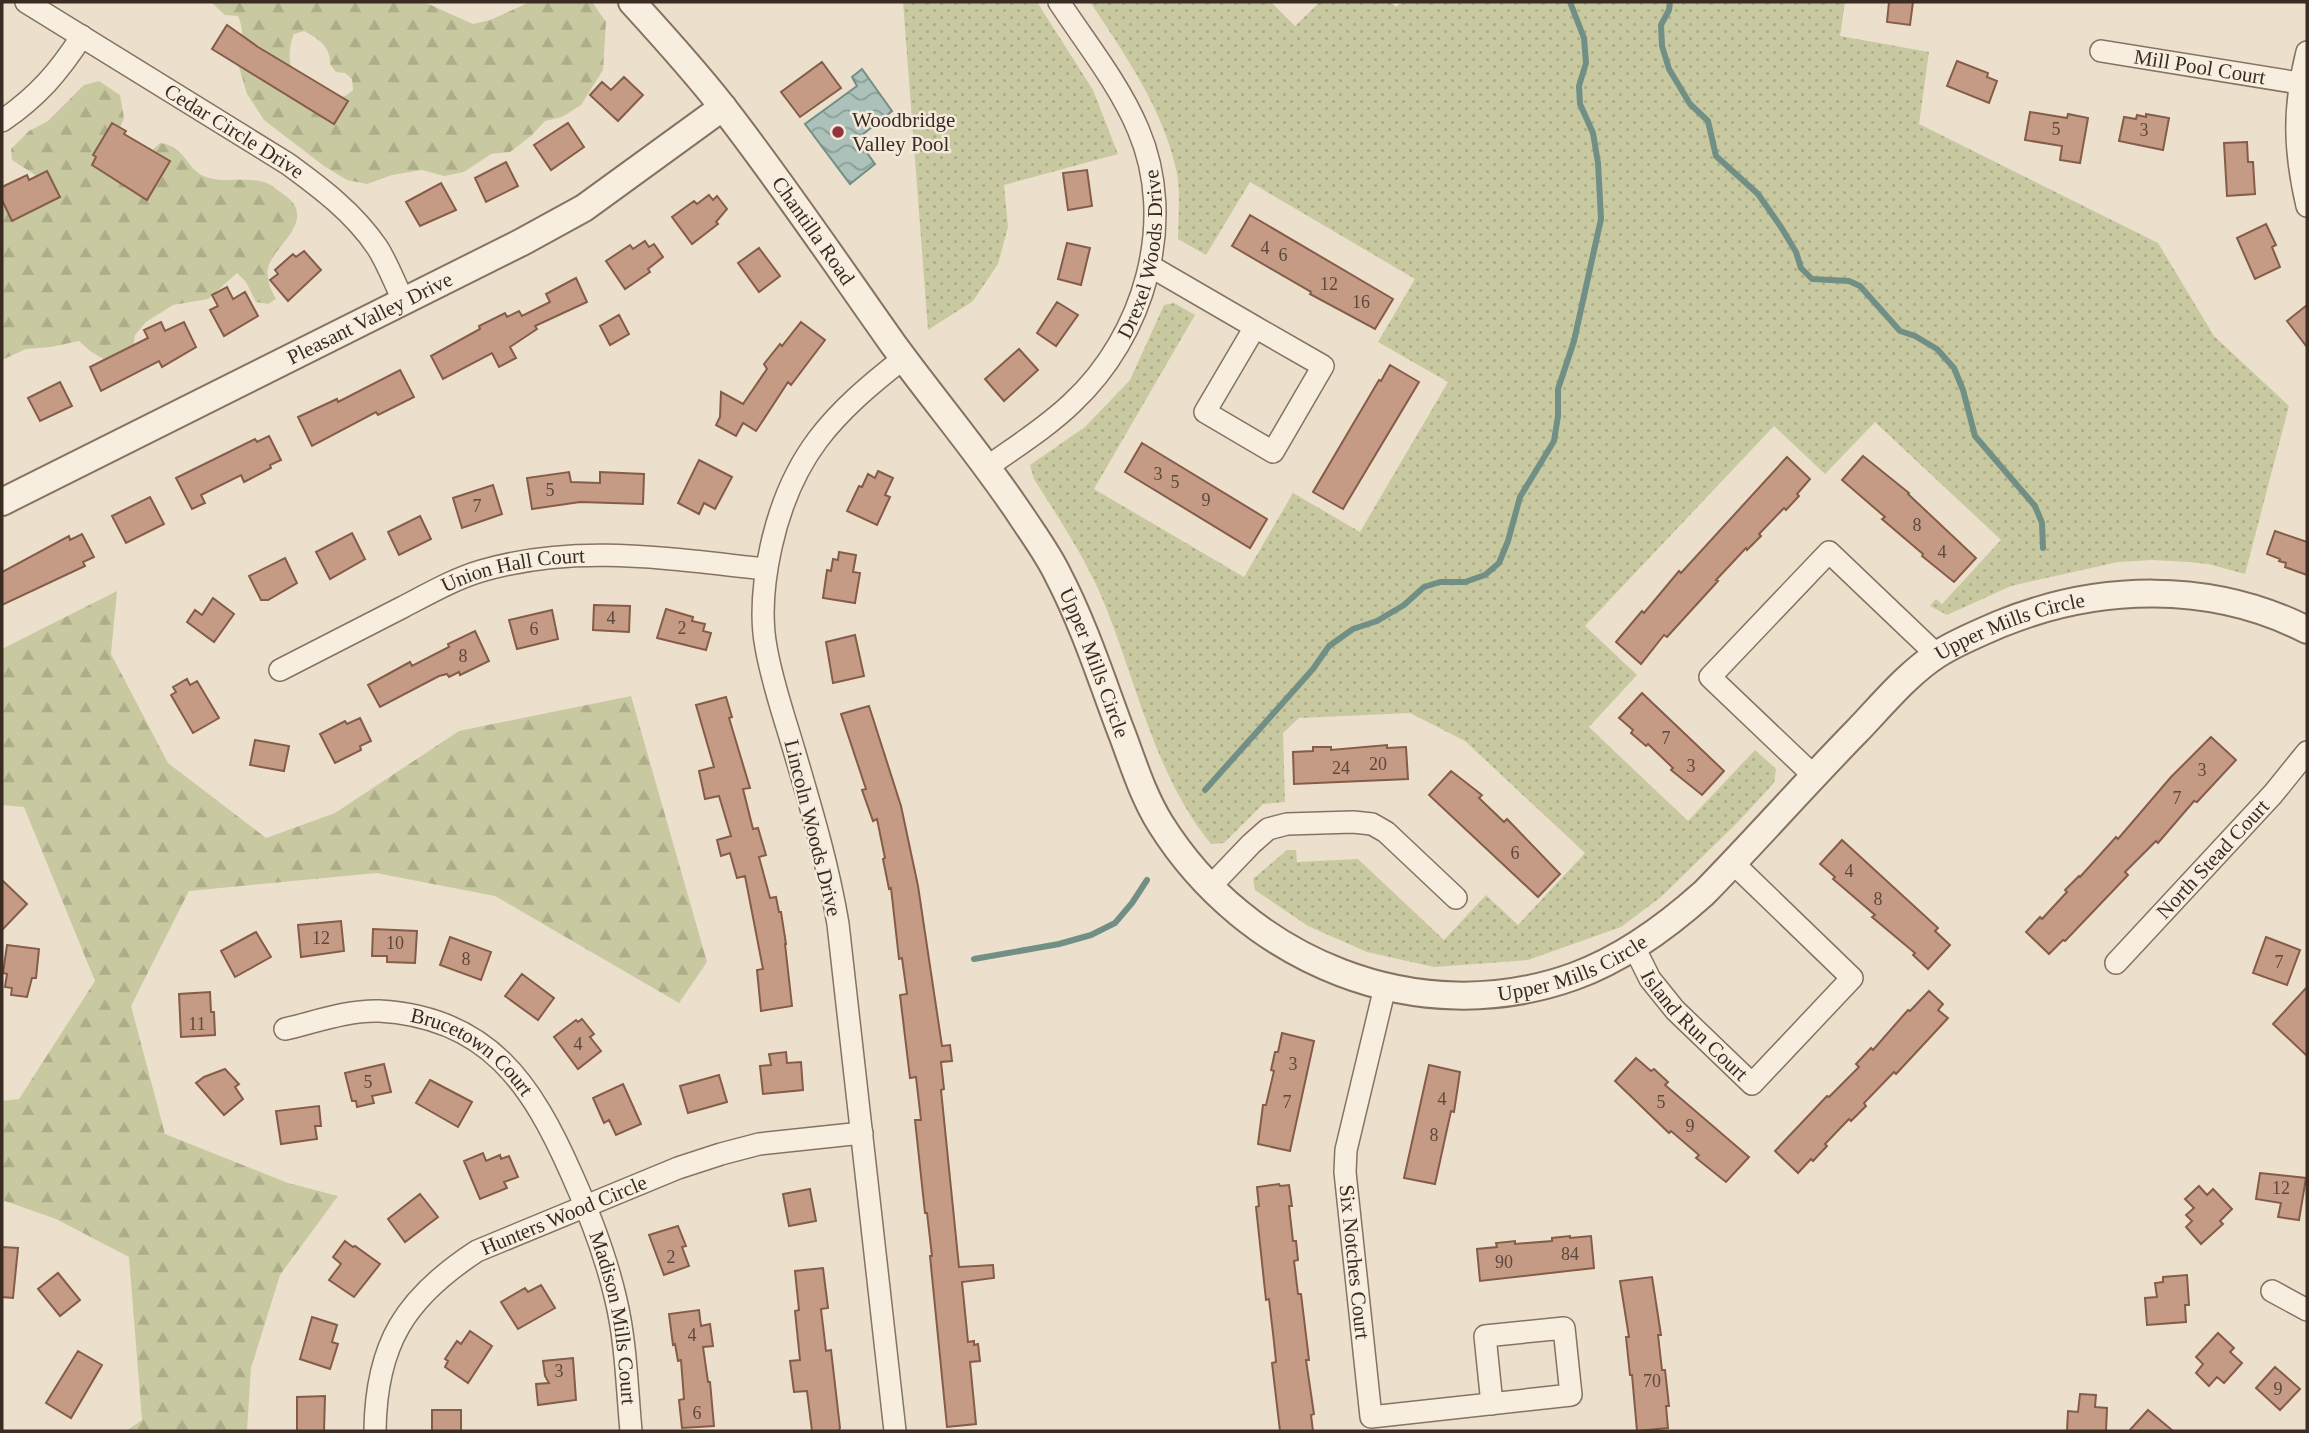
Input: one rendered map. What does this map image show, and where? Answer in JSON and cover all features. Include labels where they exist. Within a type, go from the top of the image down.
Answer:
[{"type":"street","name":"Cedar Circle Drive","points":[[26,2],[288,164],[321,188],[349,214],[377,248],[404,302]]},
{"type":"street","name":"Chantilla Road","points":[[632,2],[723,107],[986,468]]},
{"type":"street","name":"Drexel Woods Drive","points":[[986,468],[1045,426],[1091,384],[1125,334],[1137,308],[1150,266],[1154,197],[1148,162],[1138,130],[1117,90],[1059,2]]},
{"type":"street","points":[[2,121],[40,92],[82,36]]},
{"type":"street","name":"Mill Pool Court","points":[[2101,51],[2299,83]]},
{"type":"street","points":[[2307,52],[2299,83],[2296,120],[2297,165],[2307,205]]},
{"type":"street","name":"Pleasant Valley Drive","points":[[2,502],[522,242],[584,208],[723,107]]},
{"type":"street","points":[[1150,266],[1323,366],[1273,452],[1205,412],[1255,327]]},
{"type":"street","name":"Lincoln Woods Drive","points":[[895,1431],[838,924],[829,873],[775,686],[766,646],[764,612],[766,569],[778,516],[803,459],[844,407],[904,358]]},
{"type":"street","name":"Upper Mills Circle","points":[[986,468],[1023,518],[1058,573],[1084,634],[1143,792],[1185,859],[1209,888],[1253,925],[1308,958],[1385,987],[1423,995],[1450,996],[1543,985],[1576,976],[1634,947],[1676,918],[1733,863],[1896,690],[1937,655],[1975,634],[2014,618],[2078,599],[2144,593],[2199,595],[2289,621],[2307,631]]},
{"type":"street","points":[[1814,776],[1710,677],[1829,552],[1937,655]]},
{"type":"street","name":"Union Hall Court","points":[[280,670],[446,585],[479,572],[516,563],[550,557],[618,554],[766,569]]},
{"type":"street","name":"North Stead Court","points":[[2116,963],[2273,794],[2307,752]]},
{"type":"street","points":[[1209,888],[1269,829],[1287,824],[1353,822],[1372,824],[1386,832],[1457,898]]},
{"type":"street","name":"Island Run Court","points":[[1634,947],[1650,979],[1675,1010],[1752,1084],[1852,978],[1733,863]]},
{"type":"street","name":"Six Notches Court","points":[[1385,987],[1346,1150],[1345,1172],[1371,1417],[1492,1404],[1571,1395],[1564,1328],[1485,1336],[1492,1404]]},
{"type":"street","name":"Brucetown Court","points":[[285,1029],[344,1015],[377,1011],[442,1024],[471,1038],[494,1052],[515,1074],[537,1104],[586,1206]]},
{"type":"street","name":"Hunters Wood Circle","points":[[375,1431],[375,1396],[382,1363],[394,1334],[411,1307],[432,1284],[450,1268],[477,1251],[678,1168],[721,1154],[759,1144],[862,1133]]},
{"type":"street","name":"Madison Mills Court","points":[[586,1206],[617,1302],[631,1431]]},
{"type":"street","points":[[2272,1291],[2307,1310]]},
{"type":"green space","points":[[211,2],[424,2],[473,24],[490,20],[530,2],[592,2],[606,22],[603,70],[581,105],[562,117],[545,121],[510,152],[491,154],[464,172],[444,176],[422,170],[392,175],[367,184],[347,180],[324,166],[264,120],[247,94],[235,53],[242,35],[238,16],[225,15]],"holes":[[[304,31],[326,48],[330,64],[336,72],[345,73],[352,79],[353,90],[347,95],[333,100],[306,87],[295,76],[290,58],[292,40],[294,34]]]},
{"type":"green space","points":[[903,2],[1037,2],[1093,90],[1118,154],[1004,185],[1008,227],[998,264],[973,301],[928,330]]},
{"type":"green space","points":[[1090,2],[1271,2],[1295,26],[1320,2],[1391,2],[1396,7],[1402,2],[1845,2],[1840,36],[1929,52],[1919,124],[2158,243],[2214,336],[2289,406],[2245,574],[2208,564],[2188,562],[2118,562],[2011,586],[1947,615],[1930,606],[1936,599],[1942,604],[2001,540],[1875,422],[1825,474],[1774,426],[1585,626],[1637,675],[1589,727],[1688,821],[1755,750],[1776,769],[1774,783],[1738,822],[1661,897],[1621,927],[1528,960],[1434,967],[1367,952],[1308,926],[1255,890],[1253,879],[1287,850],[1296,850],[1297,862],[1358,859],[1444,940],[1486,895],[1518,925],[1585,853],[1465,741],[1410,713],[1299,718],[1283,733],[1285,802],[1263,804],[1224,843],[1211,844],[1176,791],[1150,732],[1100,593],[1074,543],[1034,479],[1030,465],[1085,427],[1130,380],[1164,305],[1174,303],[1195,315],[1094,489],[1244,577],[1293,493],[1360,532],[1448,382],[1378,342],[1415,279],[1250,182],[1206,255],[1178,239],[1178,186],[1170,146],[1152,102]]},
{"type":"green space","points":[[99,81],[120,95],[124,118],[115,139],[148,154],[160,143],[169,145],[181,153],[199,174],[214,179],[259,181],[268,184],[294,203],[296,223],[268,268],[269,284],[276,299],[268,304],[256,302],[246,282],[237,273],[208,299],[173,305],[146,322],[135,335],[133,347],[110,363],[79,341],[26,349],[2,360],[2,202],[15,212],[43,180],[12,160],[11,149],[29,131],[48,121],[84,85]]},
{"type":"green space","points":[[117,591],[111,654],[168,763],[266,838],[335,813],[459,731],[631,696],[707,962],[679,1003],[495,896],[376,873],[189,891],[131,1006],[165,1134],[288,1183],[338,1196],[280,1275],[251,1368],[247,1431],[126,1431],[142,1420],[129,1257],[56,1219],[2,1200],[2,1101],[19,1099],[95,981],[24,807],[2,805],[2,649]]},
{"type":"water","name":"Woodbridge Valley Pool","points":[[862,69],[892,111],[857,139],[875,164],[850,184],[805,124],[857,86],[852,77]]},
{"type":"building","points":[[1889,2],[1913,2],[1910,25],[1887,22]]},
{"type":"building","points":[[227,25],[258,47],[348,101],[334,124],[212,49]]},
{"type":"building","points":[[1957,61],[1988,73],[1987,77],[1997,81],[1989,103],[1947,86]]},
{"type":"building","points":[[822,62],[841,88],[800,117],[781,92]]},
{"type":"building","points":[[624,77],[643,95],[618,121],[590,95],[602,82],[611,90]]},
{"type":"building","points":[[2030,112],[2067,118],[2068,114],[2088,118],[2080,163],[2060,160],[2062,146],[2025,140]]},
{"type":"building","points":[[2146,114],[2169,118],[2163,150],[2119,141],[2124,117],[2136,119],[2137,115],[2146,117]]},
{"type":"building","points":[[112,123],[126,131],[124,134],[170,161],[147,200],[92,165],[96,157],[93,155]]},
{"type":"building","points":[[568,123],[584,147],[551,170],[534,145]]},
{"type":"building","points":[[2247,142],[2248,162],[2253,162],[2255,194],[2227,196],[2224,143]]},
{"type":"building","points":[[506,162],[518,186],[486,202],[475,178]]},
{"type":"building","points":[[1087,170],[1092,206],[1068,210],[1063,173]]},
{"type":"building","points":[[47,171],[60,197],[12,221],[2,200],[2,187],[27,175],[29,180]]},
{"type":"building","points":[[441,183],[456,210],[420,226],[406,202]]},
{"type":"building","points":[[709,195],[713,200],[717,196],[727,209],[716,222],[718,224],[692,244],[672,217],[694,201],[697,204]]},
{"type":"building","points":[[1250,215],[1393,299],[1375,329],[1310,294],[1311,292],[1232,246]]},
{"type":"building","points":[[2266,224],[2276,245],[2272,247],[2280,267],[2255,279],[2237,238]]},
{"type":"building","points":[[645,241],[649,247],[654,244],[663,257],[648,269],[650,272],[625,289],[606,261],[630,245],[633,249]]},
{"type":"building","points":[[1067,243],[1090,248],[1081,285],[1058,279]]},
{"type":"building","points":[[759,248],[780,276],[759,292],[738,263]]},
{"type":"building","points":[[304,251],[321,270],[288,301],[270,280],[278,274],[275,270],[293,254],[296,257]]},
{"type":"building","points":[[576,278],[587,302],[535,326],[537,329],[510,347],[516,358],[499,367],[492,353],[443,379],[431,356],[505,313],[507,317],[519,311],[522,316],[550,302],[546,294]]},
{"type":"building","points":[[227,287],[233,299],[245,292],[258,316],[224,336],[210,310],[218,306],[212,295]]},
{"type":"building","points":[[1057,302],[1078,315],[1056,346],[1037,333]]},
{"type":"building","points":[[2307,305],[2307,347],[2287,321]]},
{"type":"building","points":[[619,315],[629,334],[610,345],[600,326]]},
{"type":"building","points":[[161,322],[165,331],[184,322],[196,347],[162,367],[159,361],[101,391],[90,367],[148,338],[144,330]]},
{"type":"building","points":[[801,322],[825,340],[791,385],[788,382],[756,431],[743,423],[736,436],[716,425],[720,417],[721,392],[743,404],[767,369],[764,364]]},
{"type":"building","points":[[1019,349],[1038,370],[1004,401],[985,379]]},
{"type":"building","points":[[1390,365],[1419,382],[1343,509],[1313,492]]},
{"type":"building","points":[[400,370],[414,397],[378,415],[376,412],[312,446],[298,417],[337,399],[338,402]]},
{"type":"building","points":[[60,382],[72,406],[40,421],[28,398]]},
{"type":"building","points":[[269,436],[281,460],[244,482],[241,475],[201,495],[205,503],[192,509],[176,478],[255,439],[257,442]]},
{"type":"building","points":[[1142,443],[1267,519],[1250,548],[1125,472]]},
{"type":"building","points":[[1863,456],[1909,493],[1976,558],[1954,582],[1922,556],[1923,554],[1882,519],[1885,517],[1842,480]]},
{"type":"building","points":[[1787,457],[1810,479],[1797,494],[1799,496],[1759,534],[1761,536],[1716,580],[1718,581],[1667,637],[1664,635],[1641,664],[1616,642]]},
{"type":"building","points":[[699,460],[732,477],[715,509],[704,503],[699,514],[678,503]]},
{"type":"building","points":[[878,471],[893,478],[885,495],[890,497],[877,525],[847,511],[868,474],[875,478]]},
{"type":"building","points":[[569,472],[571,482],[600,483],[600,472],[644,474],[643,504],[580,502],[532,509],[527,478]]},
{"type":"building","points":[[493,485],[502,514],[462,528],[453,498]]},
{"type":"building","points":[[150,497],[164,524],[126,543],[112,516]]},
{"type":"building","points":[[420,516],[431,539],[399,555],[388,532]]},
{"type":"building","points":[[2275,531],[2307,542],[2307,575],[2285,567],[2286,563],[2267,554]]},
{"type":"building","points":[[352,533],[365,559],[330,579],[316,552]]},
{"type":"building","points":[[82,534],[94,557],[83,562],[85,566],[2,605],[2,572],[69,536],[70,540]]},
{"type":"building","points":[[839,552],[856,555],[853,572],[860,573],[855,603],[823,598],[827,570],[831,571],[833,559],[838,560]]},
{"type":"building","points":[[285,558],[297,583],[268,600],[261,600],[249,576]]},
{"type":"building","points":[[213,598],[234,614],[214,642],[187,622],[195,610],[202,615]]},
{"type":"building","points":[[594,605],[630,606],[629,632],[593,630]]},
{"type":"building","points":[[666,609],[693,617],[692,621],[705,624],[703,631],[711,633],[706,650],[657,638]]},
{"type":"building","points":[[552,610],[558,639],[517,649],[509,620]]},
{"type":"building","points":[[475,631],[489,661],[460,675],[459,672],[449,677],[447,674],[439,676],[380,707],[368,685],[410,662],[412,666]]},
{"type":"building","points":[[855,635],[864,676],[833,683],[826,642]]},
{"type":"building","points":[[187,679],[190,685],[197,681],[219,718],[193,733],[171,695],[176,692],[173,687]]},
{"type":"building","points":[[1642,693],[1724,771],[1702,795],[1671,770],[1673,768],[1648,744],[1646,746],[1631,733],[1633,730],[1619,718]]},
{"type":"building","points":[[726,697],[732,717],[729,718],[750,788],[743,789],[753,829],[758,828],[766,855],[759,857],[770,898],[776,897],[781,912],[792,1006],[761,1011],[757,970],[763,969],[745,876],[737,878],[730,853],[721,856],[717,840],[731,836],[719,796],[705,799],[699,771],[714,767],[696,705]]},
{"type":"building","points":[[869,706],[901,806],[918,886],[942,1046],[950,1045],[952,1061],[941,1062],[944,1089],[941,1090],[959,1267],[993,1265],[994,1278],[962,1282],[968,1342],[974,1341],[974,1345],[978,1344],[980,1361],[970,1362],[976,1424],[947,1427],[932,1256],[915,1120],[921,1120],[916,1077],[910,1078],[900,995],[907,994],[902,958],[899,959],[891,888],[889,889],[877,819],[873,821],[862,790],[866,789],[841,714]]},
{"type":"building","points":[[360,718],[371,741],[360,746],[361,750],[335,763],[320,734],[345,721],[347,724]]},
{"type":"building","points":[[2211,737],[2236,760],[2197,802],[2194,801],[2158,843],[2156,841],[2125,872],[2128,875],[2065,941],[2049,954],[2026,932],[2040,917],[2042,919],[2067,892],[2065,890],[2116,837],[2118,839],[2171,777]]},
{"type":"building","points":[[255,740],[289,746],[284,771],[250,765]]},
{"type":"building","points":[[1387,745],[1387,748],[1406,747],[1408,779],[1294,784],[1293,752],[1313,751],[1313,747],[1331,747],[1331,750]]},
{"type":"building","points":[[1451,771],[1482,795],[1479,798],[1504,822],[1507,819],[1560,874],[1538,897],[1429,795]]},
{"type":"building","points":[[1842,840],[1938,928],[1935,931],[1950,945],[1928,969],[1913,955],[1915,953],[1872,917],[1875,915],[1833,879],[1835,877],[1820,864]]},
{"type":"building","points":[[2,880],[27,904],[2,930]]},
{"type":"building","points":[[341,921],[344,951],[301,957],[298,925]]},
{"type":"building","points":[[373,929],[417,931],[415,963],[387,962],[387,956],[372,956]]},
{"type":"building","points":[[256,932],[271,957],[235,977],[221,951]]},
{"type":"building","points":[[450,937],[491,952],[481,980],[440,965]]},
{"type":"building","points":[[2266,937],[2300,950],[2287,985],[2253,973]]},
{"type":"building","points":[[7,945],[39,949],[36,978],[32,978],[27,997],[11,995],[12,988],[5,987],[7,974],[3,973]]},
{"type":"building","points":[[522,974],[554,998],[538,1020],[505,996]]},
{"type":"building","points":[[2307,987],[2307,1056],[2273,1024]]},
{"type":"building","points":[[1929,991],[1943,1004],[1938,1010],[1948,1018],[1896,1074],[1894,1072],[1864,1103],[1866,1106],[1825,1144],[1827,1146],[1813,1161],[1811,1159],[1798,1173],[1775,1151],[1827,1096],[1859,1067],[1856,1064],[1871,1048],[1873,1050],[1908,1010]]},
{"type":"building","points":[[210,992],[215,1035],[181,1037],[179,994]]},
{"type":"building","points":[[582,1019],[594,1034],[590,1037],[601,1051],[578,1069],[554,1037],[576,1020],[578,1022]]},
{"type":"building","points":[[1282,1033],[1314,1041],[1290,1151],[1258,1144],[1263,1105],[1266,1105],[1274,1071],[1271,1070],[1275,1052],[1278,1052]]},
{"type":"building","points":[[786,1052],[787,1063],[801,1062],[803,1090],[763,1094],[760,1066],[771,1065],[769,1054]]},
{"type":"building","points":[[1636,1058],[1651,1071],[1654,1069],[1668,1082],[1665,1085],[1749,1157],[1726,1182],[1696,1158],[1699,1155],[1671,1131],[1669,1133],[1615,1081]]},
{"type":"building","points":[[384,1064],[391,1092],[372,1096],[374,1103],[357,1107],[356,1101],[352,1101],[345,1073]]},
{"type":"building","points":[[1429,1065],[1460,1072],[1454,1112],[1451,1111],[1435,1184],[1404,1178]]},
{"type":"building","points":[[225,1069],[239,1084],[235,1087],[243,1099],[224,1115],[196,1083]]},
{"type":"building","points":[[719,1075],[727,1102],[688,1113],[680,1086]]},
{"type":"building","points":[[430,1080],[472,1102],[458,1127],[416,1103]]},
{"type":"building","points":[[623,1084],[641,1124],[616,1135],[609,1120],[604,1123],[593,1098]]},
{"type":"building","points":[[319,1106],[321,1126],[315,1126],[317,1139],[281,1144],[276,1111]]},
{"type":"building","points":[[483,1153],[486,1161],[500,1155],[501,1159],[509,1156],[518,1177],[504,1182],[507,1188],[480,1199],[464,1161]]},
{"type":"building","points":[[2260,1173],[2306,1178],[2299,1220],[2278,1217],[2281,1203],[2256,1199]]},
{"type":"building","points":[[1289,1185],[1292,1206],[1289,1206],[1298,1260],[1294,1261],[1309,1360],[1306,1360],[1314,1414],[1311,1415],[1313,1431],[1280,1431],[1272,1363],[1276,1362],[1274,1342],[1269,1299],[1266,1300],[1256,1207],[1259,1206],[1257,1187]]},
{"type":"building","points":[[2199,1186],[2207,1195],[2213,1189],[2232,1209],[2220,1221],[2223,1224],[2201,1244],[2186,1227],[2192,1221],[2186,1215],[2194,1208],[2185,1199]]},
{"type":"building","points":[[810,1189],[816,1221],[789,1226],[783,1194]]},
{"type":"building","points":[[420,1194],[438,1217],[405,1242],[388,1219]]},
{"type":"building","points":[[678,1226],[686,1246],[682,1247],[689,1266],[664,1275],[649,1235]]},
{"type":"building","points":[[1591,1236],[1594,1268],[1480,1281],[1477,1249],[1497,1247],[1496,1243],[1552,1241],[1552,1238]]},
{"type":"building","points":[[345,1241],[380,1264],[354,1297],[329,1280],[341,1264],[333,1257]]},
{"type":"building","points":[[2,1247],[18,1248],[13,1298],[2,1297]]},
{"type":"building","points":[[823,1268],[828,1308],[821,1309],[826,1351],[831,1350],[840,1428],[838,1431],[812,1431],[807,1391],[794,1392],[790,1361],[800,1360],[795,1311],[799,1310],[795,1271]]},
{"type":"building","points":[[58,1273],[80,1300],[60,1316],[38,1289]]},
{"type":"building","points":[[2187,1275],[2189,1305],[2185,1305],[2186,1322],[2147,1325],[2145,1298],[2157,1297],[2155,1283],[2163,1282],[2163,1277]]},
{"type":"building","points":[[1652,1277],[1661,1335],[1658,1335],[1662,1370],[1665,1370],[1669,1406],[1666,1406],[1668,1428],[1637,1431],[1626,1337],[1629,1337],[1620,1281]]},
{"type":"building","points":[[541,1285],[555,1308],[518,1329],[501,1302],[525,1288],[528,1292]]},
{"type":"building","points":[[699,1310],[701,1326],[710,1324],[713,1346],[703,1347],[710,1382],[714,1426],[682,1428],[679,1400],[684,1399],[681,1360],[678,1361],[675,1344],[673,1345],[669,1314]]},
{"type":"building","points":[[312,1317],[337,1325],[332,1342],[338,1344],[330,1369],[300,1359]]},
{"type":"building","points":[[470,1331],[492,1346],[468,1383],[445,1367],[448,1361],[445,1359],[457,1341],[461,1344]]},
{"type":"building","points":[[2218,1333],[2234,1348],[2230,1352],[2242,1363],[2224,1383],[2217,1377],[2209,1386],[2196,1373],[2203,1364],[2196,1357]]},
{"type":"building","points":[[78,1351],[102,1365],[71,1418],[46,1403]]},
{"type":"building","points":[[573,1358],[576,1400],[538,1405],[536,1384],[549,1383],[543,1361]]},
{"type":"building","points":[[2275,1367],[2300,1389],[2280,1410],[2256,1388]]},
{"type":"building","points":[[2080,1394],[2096,1395],[2095,1407],[2107,1408],[2106,1431],[2067,1431],[2068,1411],[2078,1412]]},
{"type":"building","points":[[325,1396],[324,1431],[297,1431],[297,1397]]},
{"type":"building","points":[[432,1410],[461,1410],[461,1431],[432,1431]]},
{"type":"building","points":[[2148,1410],[2173,1431],[2129,1431]]},
{"type":"waterway","points":[[1205,790],[1313,669],[1329,646],[1353,629],[1377,621],[1404,605],[1424,587],[1440,582],[1465,582],[1485,575],[1499,563],[1520,497],[1554,441],[1558,389],[1574,341],[1601,219],[1598,163],[1593,133],[1580,104],[1579,86],[1586,63],[1584,38],[1570,2]]},
{"type":"waterway","points":[[1670,2],[1661,25],[1662,46],[1669,69],[1690,104],[1708,121],[1716,156],[1758,194],[1796,252],[1801,268],[1812,279],[1849,281],[1860,286],[1900,331],[1937,349],[1954,368],[1963,390],[1975,436],[2035,506],[2042,523],[2043,548]]},
{"type":"waterway","points":[[974,959],[1059,944],[1091,935],[1115,923],[1147,880]]},
{"type":"place","name":"Woodbridge Valley Pool","points":[[838,132]]}]
